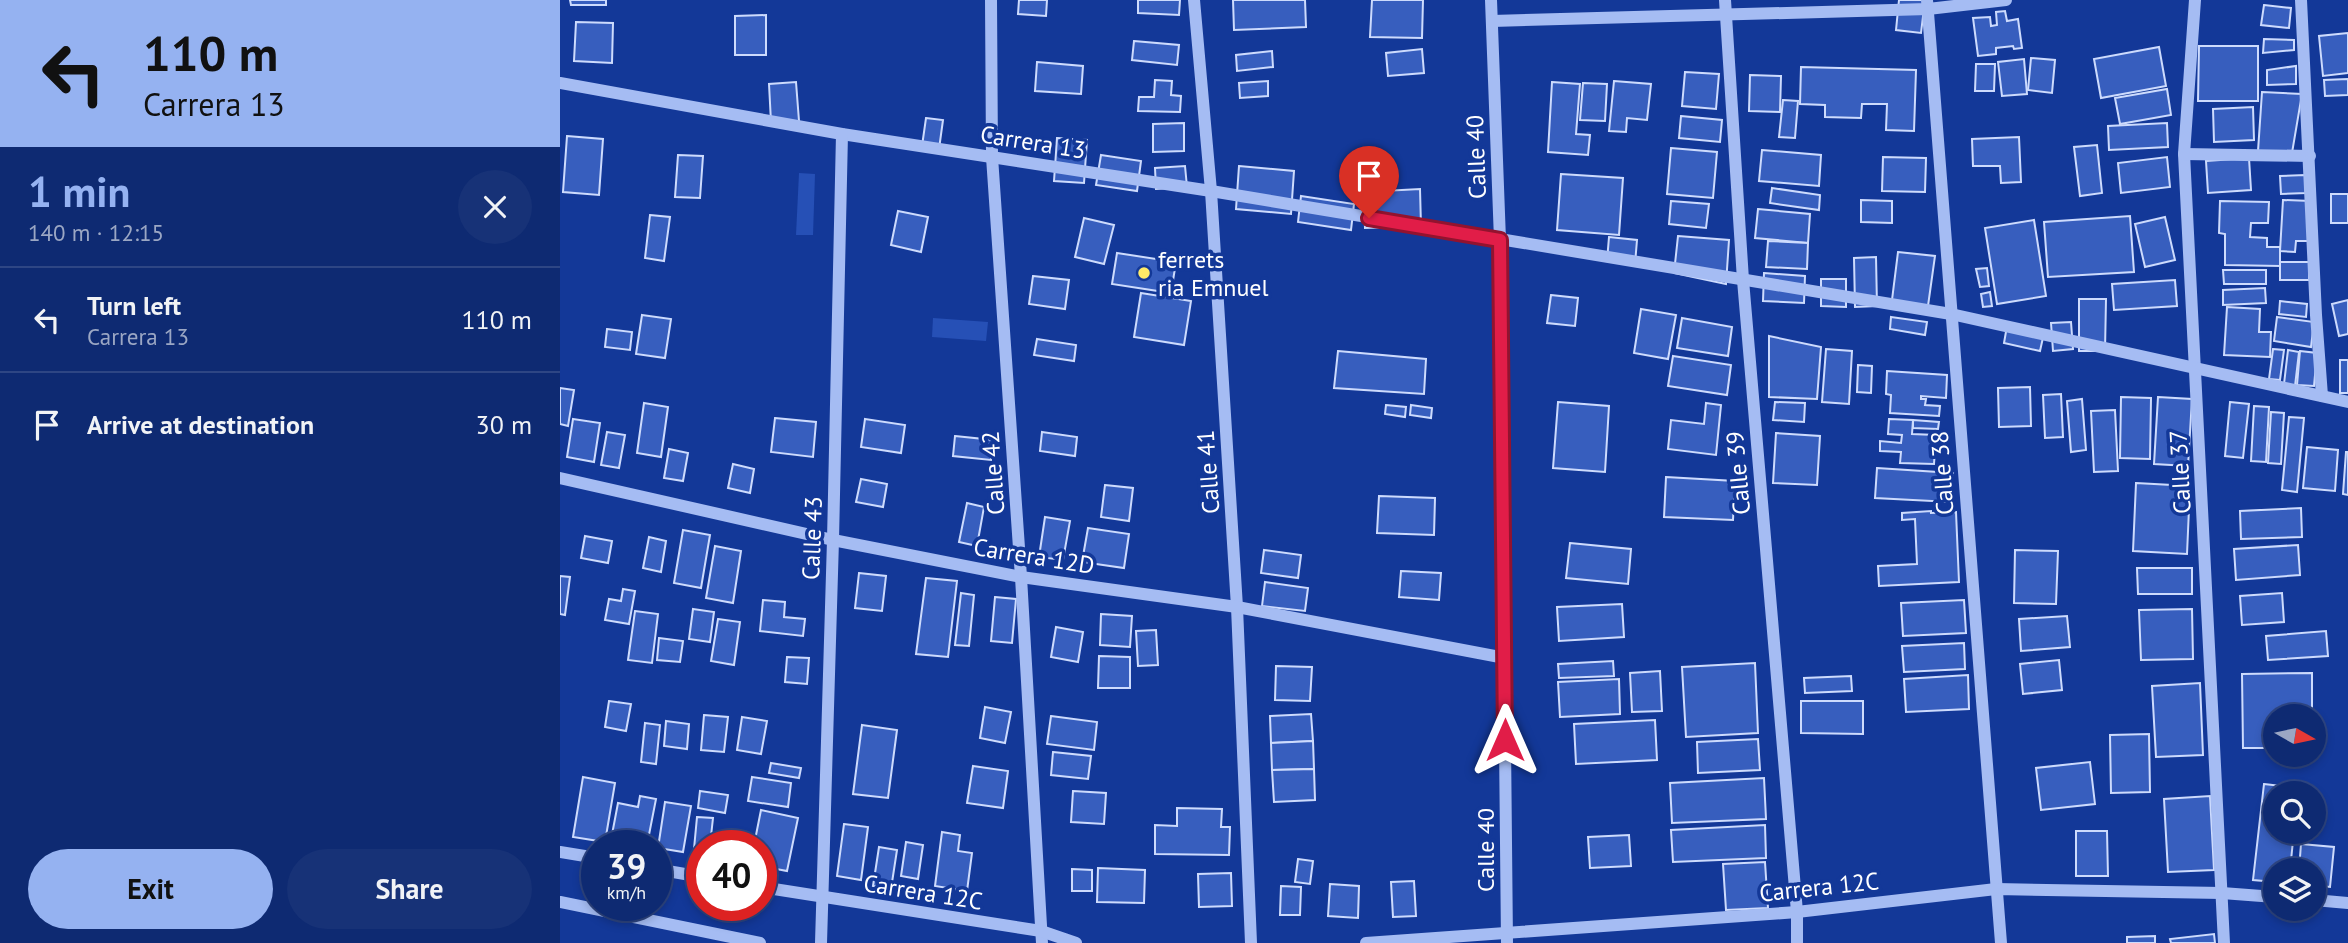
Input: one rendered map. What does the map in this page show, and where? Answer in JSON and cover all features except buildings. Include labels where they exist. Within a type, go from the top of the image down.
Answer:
[{"type":"street","name":"Calle 42","points":[[991,0],[992,157],[1042,937]]},
{"type":"street","name":"Calle 41","points":[[1195,0],[1211,191],[1237,607],[1251,943]]},
{"type":"street","name":"Calle 40","points":[[1491,0],[1500,240],[1506,938]]},
{"type":"street","points":[[1492,21],[1726,7],[2006,0]]},
{"type":"street","name":"Calle 37","points":[[2196,0],[2183,154],[2224,943]]},
{"type":"street","points":[[2301,0],[2322,396]]},
{"type":"street","name":"Calle 38","points":[[1927,4],[2001,943]]},
{"type":"street","name":"Calle 39","points":[[1726,7],[1743,280],[1797,912],[1797,943]]},
{"type":"street","name":"Carrera 13","points":[[560,83],[842,134],[1211,191],[1951,314],[2348,402]]},
{"type":"street","name":"Calle 43","points":[[821,943],[842,134]]},
{"type":"street","points":[[2183,154],[2310,156]]},
{"type":"street","name":"Carrera 12D","points":[[560,478],[833,540],[1021,577],[1237,607],[1505,658]]},
{"type":"street","points":[[560,852],[581,855]]},
{"type":"street","name":"Carrera 12C","points":[[1366,943],[1506,938],[1797,912],[1996,889],[2263,896]]},
{"type":"street","name":"Carrera 12C","points":[[777,890],[1076,943]]},
{"type":"street","points":[[560,902],[760,943]]},
{"type":"street","points":[[2326,902],[2348,903]]},
{"type":"shaded area","points":[[799,173],[815,174],[813,235],[796,235]]},
{"type":"shaded area","points":[[933,318],[988,322],[986,341],[932,337]]},
{"type":"place","name":"ferrets ria Emnuel","points":[[1144,273]]},
{"type":"route","points":[[1369,218],[1500,240],[1505,740]]}]
